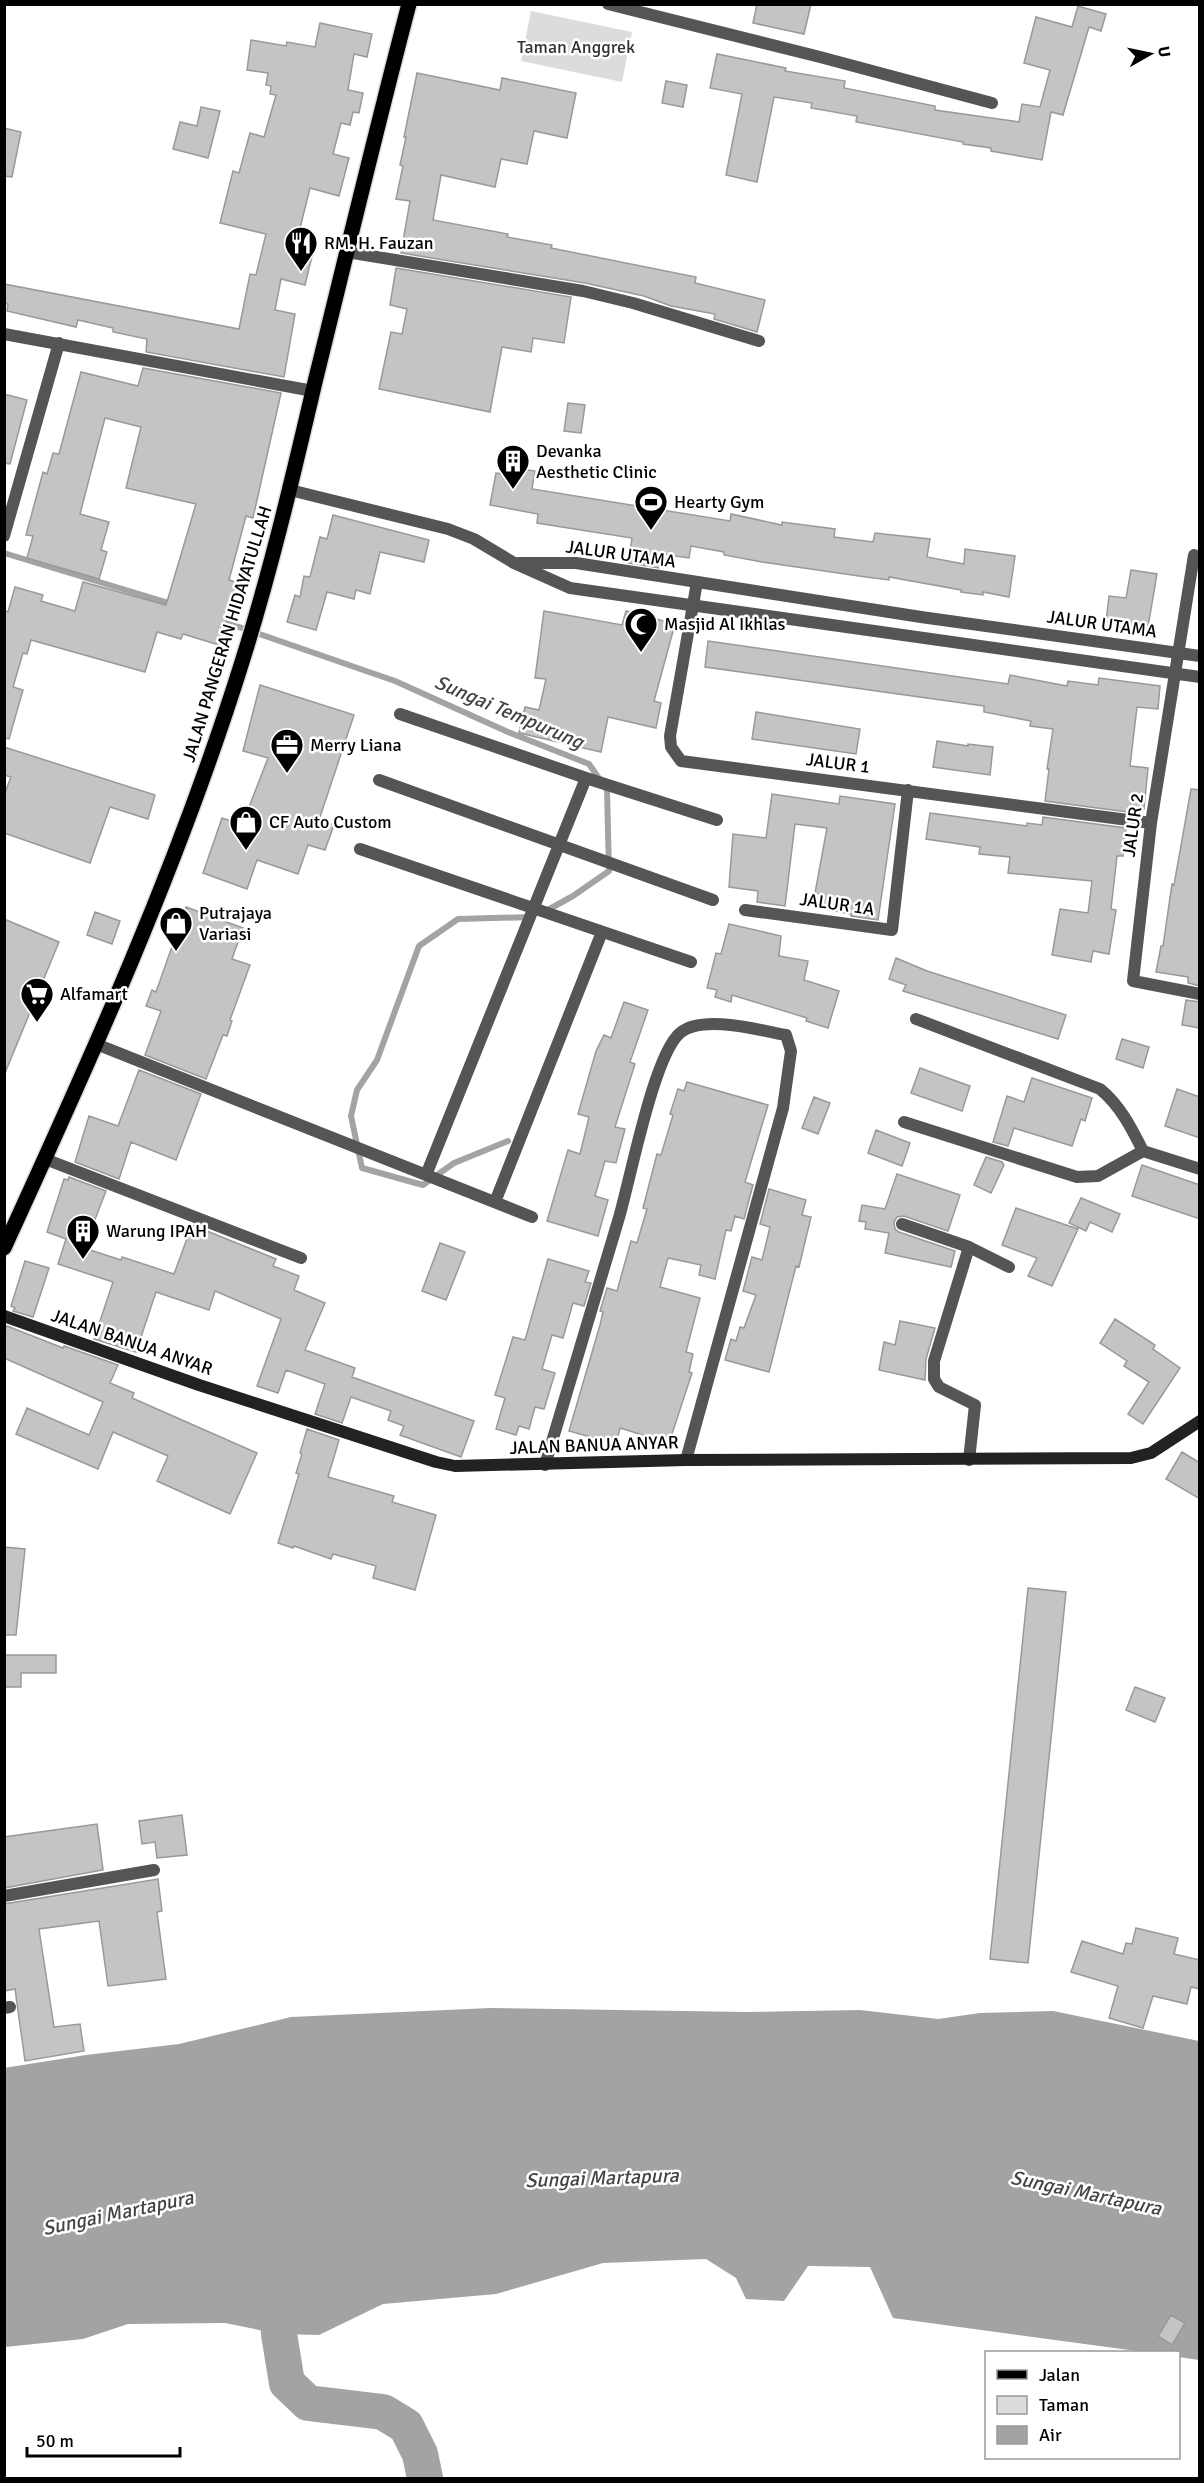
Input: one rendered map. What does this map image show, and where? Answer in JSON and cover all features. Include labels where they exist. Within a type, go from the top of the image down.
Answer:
[{"type":"main road","name":"JALAN PANGERAN HIDAYATULLAH","points":[[4,1248],[132,961],[202,784],[242,664],[290,490],[346,252],[409,4]]},
{"type":"street","points":[[608,4],[992,103]]},
{"type":"street","points":[[346,252],[583,291],[633,303],[759,341]]},
{"type":"street","points":[[4,334],[313,391]]},
{"type":"street","points":[[4,536],[59,343]]},
{"type":"street","points":[[290,490],[448,529],[474,540],[514,563]]},
{"type":"street","points":[[1177,653],[1194,555]]},
{"type":"street","name":"JALUR UTAMA","points":[[514,563],[576,563],[921,617],[1200,656]]},
{"type":"street","name":"JALUR UTAMA","points":[[514,563],[570,588],[1200,677]]},
{"type":"street","points":[[694,605],[697,582]]},
{"type":"street","name":"JALUR 1","points":[[694,605],[670,736],[670,747],[681,761],[1151,823]]},
{"type":"street","points":[[917,638],[921,617]]},
{"type":"street","name":"JALUR 2","points":[[1177,653],[1151,823],[1133,981],[1200,994]]},
{"type":"street","points":[[400,714],[717,820]]},
{"type":"street","points":[[426,1175],[561,845],[586,778]]},
{"type":"street","points":[[379,780],[713,900]]},
{"type":"street","name":"JALUR 1A","points":[[745,910],[892,930],[908,790]]},
{"type":"street","points":[[360,849],[691,962]]},
{"type":"street","points":[[495,1202],[602,932]]},
{"type":"street","points":[[916,1019],[1100,1089],[1119,1109],[1143,1151],[1200,1169]]},
{"type":"street","points":[[545,1465],[619,1219],[660,1064],[680,1033],[693,1026],[712,1023],[786,1035],[790,1051],[783,1108],[686,1460]]},
{"type":"street","points":[[96,1044],[532,1217]]},
{"type":"street","points":[[904,1122],[1077,1177],[1098,1176],[1143,1151]]},
{"type":"street","points":[[45,1159],[301,1258]]},
{"type":"street","points":[[902,1224],[969,1247],[1009,1267]]},
{"type":"street","points":[[969,1247],[934,1361],[933,1372],[939,1387],[975,1405],[969,1460]]},
{"type":"street","name":"JALAN BANUA ANYAR","points":[[4,1316],[199,1385],[454,1466],[686,1460],[1131,1458],[1151,1453],[1200,1421]]},
{"type":"street","points":[[4,1896],[154,1870]]},
{"type":"green space","name":"Taman Anggrek","points":[[531,11],[632,32],[622,82],[521,61]]},
{"type":"water","name":"Sungai Martapura","points":[[490,2008],[745,2012],[860,2010],[938,2019],[980,2013],[1053,2011],[1199,2041],[1199,2360],[1180,2357],[1180,2351],[1137,2351],[893,2318],[870,2267],[808,2266],[784,2301],[746,2299],[736,2278],[706,2259],[603,2263],[496,2294],[383,2304],[319,2335],[279,2334],[225,2323],[128,2324],[83,2339],[5,2347],[4,2068],[179,2044],[291,2017]]},
{"type":"building","points":[[757,4],[811,4],[804,34],[753,23]]},
{"type":"building","points":[[1078,6],[1106,14],[1101,31],[1089,27],[1063,115],[1051,112],[1042,160],[991,151],[991,148],[963,144],[963,142],[856,122],[857,116],[811,108],[812,103],[774,97],[757,182],[726,175],[742,94],[710,88],[717,54],[786,68],[785,71],[845,81],[844,88],[935,106],[935,110],[1019,122],[1022,104],[1040,107],[1050,70],[1024,63],[1036,17],[1072,27]]},
{"type":"building","points":[[320,23],[372,34],[367,57],[354,54],[348,90],[363,93],[359,113],[353,112],[350,125],[341,123],[333,154],[349,158],[339,196],[310,188],[296,244],[314,248],[305,285],[281,279],[275,310],[295,314],[284,377],[146,352],[147,339],[113,332],[113,328],[78,320],[76,327],[7,311],[8,304],[4,303],[4,284],[239,329],[250,274],[256,275],[266,234],[220,223],[233,171],[239,173],[250,133],[264,137],[276,95],[270,94],[271,86],[266,85],[268,73],[247,70],[251,40],[286,46],[287,42],[315,47]]},
{"type":"building","points":[[417,73],[500,90],[502,78],[576,93],[567,138],[534,131],[527,164],[501,159],[495,187],[441,175],[433,220],[508,234],[507,237],[552,245],[551,248],[696,277],[695,283],[765,300],[757,332],[714,319],[715,314],[671,306],[644,296],[585,283],[401,253],[410,201],[396,199],[403,166],[400,165],[406,137],[404,137]]},
{"type":"building","points":[[666,81],[687,85],[683,107],[662,103]]},
{"type":"building","points":[[201,107],[220,111],[208,158],[173,149],[180,122],[197,126]]},
{"type":"building","points":[[4,128],[21,132],[12,177],[4,176]]},
{"type":"building","points":[[396,268],[571,297],[564,343],[533,338],[531,352],[502,347],[490,412],[379,389],[391,332],[402,334],[407,309],[390,305]]},
{"type":"building","points":[[143,368],[281,393],[253,518],[246,516],[229,580],[239,583],[219,645],[183,634],[181,639],[157,632],[145,672],[31,640],[27,654],[23,653],[13,687],[23,690],[9,739],[4,738],[4,610],[8,612],[15,587],[43,595],[41,601],[75,611],[83,582],[166,605],[196,504],[126,488],[141,427],[105,418],[80,514],[109,522],[101,550],[107,552],[99,579],[27,558],[33,536],[26,535],[43,472],[47,474],[53,453],[59,454],[81,372],[138,386]]},
{"type":"building","points":[[4,394],[27,400],[10,464],[4,463]]},
{"type":"building","points":[[568,403],[585,405],[581,433],[564,431]]},
{"type":"building","points":[[505,466],[535,471],[532,489],[730,521],[731,514],[782,525],[782,522],[835,529],[834,537],[873,542],[875,533],[930,539],[927,557],[964,564],[965,549],[1015,556],[1009,597],[983,592],[983,595],[961,592],[961,590],[889,577],[889,580],[762,562],[691,546],[689,558],[661,554],[659,568],[628,563],[632,538],[537,523],[538,514],[490,505],[496,473],[504,474]]},
{"type":"building","points":[[333,515],[429,540],[424,562],[380,552],[370,594],[356,590],[354,599],[327,592],[316,630],[287,622],[295,595],[300,597],[304,576],[310,577],[320,537],[327,539]]},
{"type":"building","points":[[1131,570],[1157,574],[1148,627],[1106,622],[1109,596],[1126,598]]},
{"type":"building","points":[[544,611],[622,625],[626,611],[675,624],[654,701],[661,703],[656,728],[608,717],[601,752],[519,733],[525,707],[539,710],[546,679],[535,678]]},
{"type":"building","points":[[708,641],[1008,684],[1010,675],[1067,686],[1068,681],[1098,685],[1099,678],[1160,686],[1158,709],[1137,707],[1130,766],[1148,768],[1144,809],[1128,807],[1127,812],[1045,801],[1053,729],[1030,726],[1031,721],[984,712],[984,706],[705,667]]},
{"type":"building","points":[[260,685],[354,715],[319,820],[334,825],[325,850],[308,845],[298,874],[257,860],[247,889],[203,873],[222,818],[242,825],[268,758],[243,751]]},
{"type":"building","points":[[756,712],[860,729],[856,754],[752,739]]},
{"type":"building","points":[[937,741],[993,747],[990,775],[933,767]]},
{"type":"building","points":[[4,747],[155,795],[148,819],[110,807],[90,863],[4,833],[4,795],[11,777],[4,775]]},
{"type":"building","points":[[1191,789],[1200,790],[1200,986],[1188,983],[1188,977],[1156,972],[1161,946],[1163,946],[1172,884],[1174,885]]},
{"type":"building","points":[[772,794],[839,804],[840,796],[895,804],[878,920],[819,908],[822,895],[815,893],[827,828],[795,824],[785,906],[757,902],[758,891],[729,887],[733,834],[766,838]]},
{"type":"building","points":[[930,813],[1027,826],[1027,823],[1042,825],[1043,817],[1126,828],[1123,856],[1117,856],[1111,909],[1116,910],[1109,954],[1093,951],[1091,962],[1052,955],[1060,909],[1088,913],[1092,881],[1008,873],[1010,857],[979,854],[980,847],[926,839]]},
{"type":"building","points":[[186,907],[243,928],[232,959],[250,965],[230,1020],[232,1021],[227,1036],[223,1035],[206,1079],[145,1055],[161,1011],[146,1006],[152,990],[156,992]]},
{"type":"building","points":[[95,912],[120,921],[112,944],[87,935]]},
{"type":"building","points":[[4,919],[59,942],[5,1073],[4,1073]]},
{"type":"building","points":[[729,924],[781,936],[779,956],[808,961],[804,980],[839,991],[828,1028],[806,1021],[807,1018],[732,995],[731,1002],[715,997],[717,990],[707,988],[716,953],[721,954]]},
{"type":"building","points":[[896,958],[927,971],[1066,1015],[1058,1039],[903,991],[906,985],[889,979]]},
{"type":"building","points":[[1186,1000],[1200,1002],[1200,1028],[1182,1025]]},
{"type":"building","points":[[624,1002],[648,1010],[630,1062],[635,1064],[615,1127],[625,1129],[616,1163],[605,1161],[595,1196],[608,1200],[598,1236],[547,1221],[568,1150],[580,1154],[589,1117],[578,1114],[596,1051],[604,1035],[611,1038]]},
{"type":"building","points":[[1122,1039],[1149,1047],[1143,1068],[1116,1059]]},
{"type":"building","points":[[920,1068],[970,1086],[962,1111],[911,1093]]},
{"type":"building","points":[[139,1070],[201,1094],[176,1160],[131,1142],[119,1179],[75,1162],[89,1116],[118,1126]]},
{"type":"building","points":[[1032,1078],[1092,1098],[1085,1121],[1081,1119],[1072,1146],[1014,1128],[1008,1146],[993,1142],[1007,1096],[1024,1102]]},
{"type":"building","points":[[687,1082],[768,1105],[745,1182],[753,1185],[744,1219],[735,1216],[731,1231],[726,1230],[715,1279],[699,1275],[701,1265],[668,1258],[660,1287],[700,1298],[686,1352],[693,1354],[689,1372],[692,1373],[669,1443],[620,1428],[616,1444],[569,1431],[600,1325],[603,1312],[600,1311],[607,1288],[617,1291],[631,1241],[637,1243],[647,1209],[643,1208],[657,1154],[661,1155],[678,1089],[684,1091]]},
{"type":"building","points":[[1177,1089],[1200,1097],[1200,1138],[1165,1126]]},
{"type":"building","points":[[814,1097],[830,1103],[818,1134],[802,1128]]},
{"type":"building","points":[[876,1130],[910,1143],[902,1166],[868,1153]]},
{"type":"building","points":[[986,1157],[1002,1162],[1004,1165],[991,1193],[974,1185]]},
{"type":"building","points":[[1142,1165],[1200,1185],[1200,1219],[1132,1196]]},
{"type":"building","points":[[897,1174],[960,1195],[948,1231],[904,1216],[897,1217],[894,1222],[895,1229],[899,1232],[955,1251],[951,1267],[885,1253],[889,1233],[865,1229],[866,1222],[859,1221],[862,1205],[885,1209]]},
{"type":"building","points":[[69,1177],[106,1191],[84,1248],[121,1260],[122,1257],[174,1274],[192,1225],[276,1259],[273,1266],[299,1276],[294,1290],[325,1303],[305,1350],[355,1368],[352,1377],[474,1421],[461,1457],[400,1435],[404,1426],[388,1420],[391,1411],[351,1397],[342,1423],[315,1414],[325,1384],[286,1370],[278,1393],[257,1386],[281,1319],[215,1291],[209,1310],[156,1292],[136,1352],[94,1339],[113,1282],[58,1264],[66,1239],[47,1232],[64,1179],[68,1180]]},
{"type":"building","points":[[769,1189],[806,1200],[802,1215],[811,1217],[769,1372],[725,1360],[731,1339],[736,1341],[740,1327],[744,1328],[756,1295],[743,1291],[752,1257],[762,1260],[770,1227],[760,1224]]},
{"type":"building","points":[[1081,1198],[1120,1214],[1112,1232],[1090,1222],[1086,1231],[1069,1223]]},
{"type":"building","points":[[1016,1208],[1078,1229],[1052,1286],[1028,1276],[1037,1258],[1002,1245]]},
{"type":"building","points":[[440,1243],[465,1252],[446,1300],[422,1291]]},
{"type":"building","points":[[548,1259],[589,1271],[585,1282],[591,1283],[584,1306],[573,1303],[563,1338],[552,1335],[542,1369],[555,1373],[544,1409],[535,1407],[529,1429],[519,1426],[516,1435],[496,1429],[505,1398],[495,1395],[513,1337],[525,1340]]},
{"type":"building","points":[[25,1261],[49,1268],[33,1317],[13,1311],[15,1308],[11,1306]]},
{"type":"building","points":[[1115,1319],[1155,1345],[1153,1349],[1180,1368],[1143,1424],[1128,1414],[1149,1382],[1124,1366],[1127,1361],[1100,1343]]},
{"type":"building","points":[[900,1321],[935,1328],[926,1359],[925,1380],[879,1370],[884,1342],[895,1345]]},
{"type":"building","points":[[7,1326],[63,1348],[64,1346],[118,1365],[110,1383],[134,1393],[132,1398],[257,1453],[230,1514],[157,1481],[168,1456],[113,1432],[98,1469],[16,1434],[27,1408],[89,1435],[103,1402],[4,1358],[4,1332]]},
{"type":"building","points":[[307,1429],[339,1440],[328,1477],[394,1496],[392,1502],[436,1515],[415,1590],[373,1578],[376,1566],[333,1554],[331,1559],[278,1543],[299,1474],[296,1473]]},
{"type":"building","points":[[1182,1452],[1200,1463],[1200,1499],[1166,1479]]},
{"type":"building","points":[[4,1547],[25,1549],[16,1635],[4,1635]]},
{"type":"building","points":[[1028,1588],[1066,1592],[1028,1963],[990,1959]]},
{"type":"building","points":[[4,1655],[56,1655],[56,1673],[21,1673],[21,1687],[4,1687]]},
{"type":"building","points":[[1135,1687],[1165,1698],[1155,1722],[1126,1710]]},
{"type":"building","points":[[182,1815],[187,1855],[157,1858],[155,1842],[142,1844],[139,1821]]},
{"type":"building","points":[[97,1824],[103,1870],[4,1888],[4,1837]]},
{"type":"building","points":[[158,1879],[162,1911],[157,1912],[166,1979],[108,1986],[99,1921],[39,1929],[54,2027],[80,2024],[84,2051],[25,2061],[15,1989],[4,1991],[4,1904]]},
{"type":"building","points":[[1136,1928],[1178,1938],[1174,1954],[1200,1960],[1200,1989],[1191,1987],[1187,2004],[1153,1996],[1143,2028],[1109,2018],[1118,1986],[1071,1972],[1082,1941],[1123,1954],[1126,1943],[1132,1944]]},
{"type":"building","points":[[1171,2315],[1185,2323],[1172,2345],[1158,2336]]},
{"type":"waterway","name":"Sungai Tempurung","points":[[4,553],[172,604]]},
{"type":"waterway","name":"Sungai Tempurung","points":[[219,620],[395,681],[508,732],[589,764],[607,790],[609,871],[573,896],[544,912]]},
{"type":"waterway","name":"Sungai Tempurung","points":[[508,1141],[454,1163],[423,1185],[362,1168],[351,1116],[357,1090],[377,1060],[419,946],[458,919],[532,917]]},
{"type":"waterway","points":[[276,2284],[279,2334],[287,2383],[308,2403],[383,2412],[406,2426],[420,2454],[425,2478]]},
{"type":"place","name":"RM. H. Fauzan","points":[[301,272]]},
{"type":"place","name":"Devanka Aesthetic Clinic","points":[[513,490]]},
{"type":"place","name":"Hearty Gym","points":[[651,531]]},
{"type":"place","name":"Masjid Al Ikhlas","points":[[641,653]]},
{"type":"place","name":"Merry Liana","points":[[287,774]]},
{"type":"place","name":"CF Auto Custom","points":[[246,851]]},
{"type":"place","name":"Putrajaya Variasi","points":[[176,952]]},
{"type":"place","name":"Alfamart","points":[[37,1023]]},
{"type":"place","name":"Warung IPAH","points":[[83,1260]]}]
